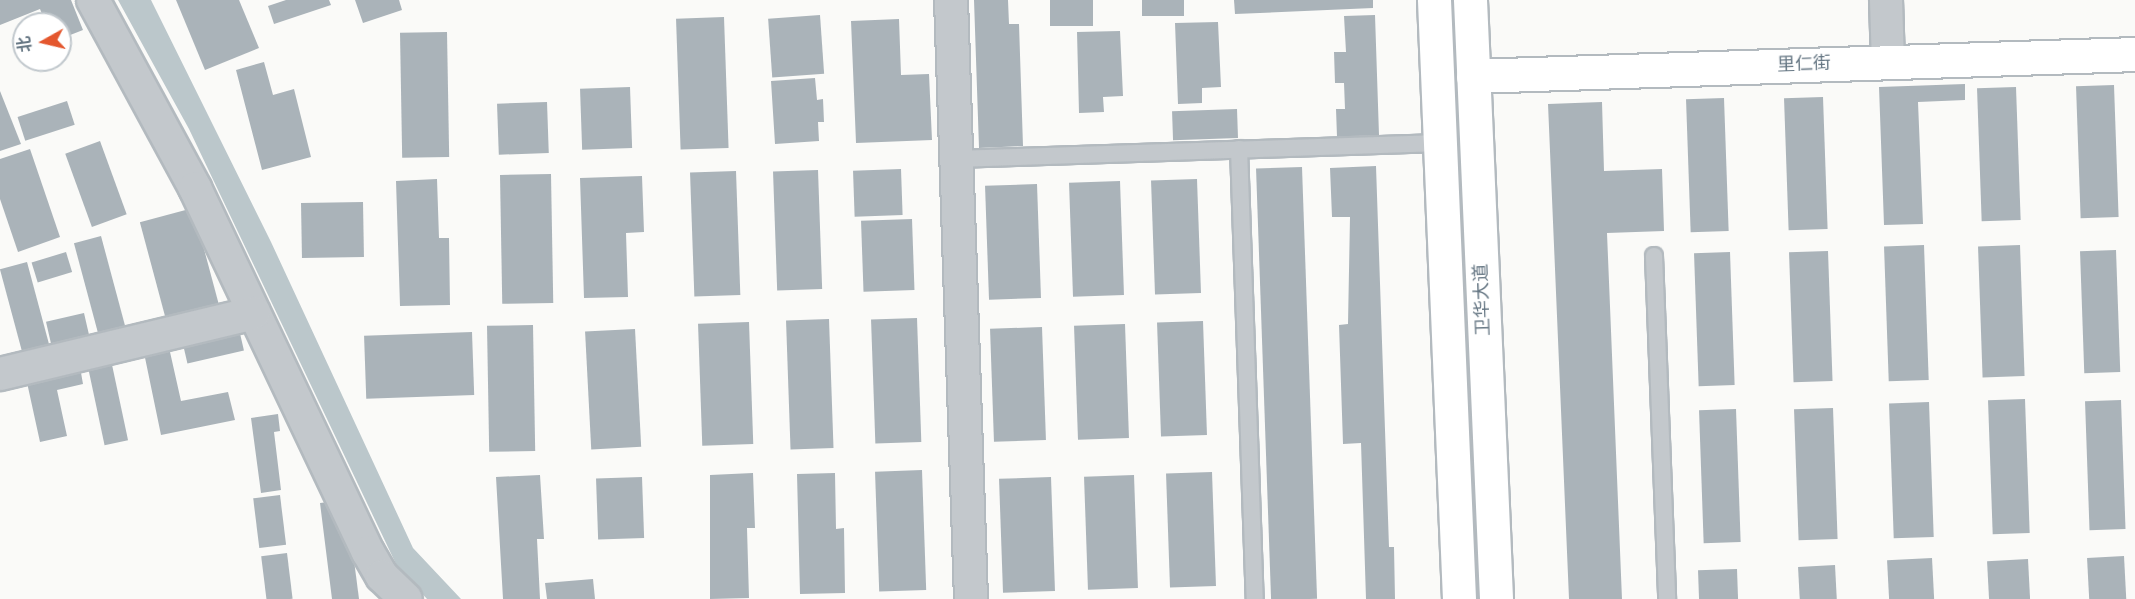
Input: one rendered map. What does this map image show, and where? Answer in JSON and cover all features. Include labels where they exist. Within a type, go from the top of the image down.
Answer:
[{"type":"main road","name":"卫华大道","points":[[1434,0],[1459,599]]},
{"type":"main road","name":"卫华大道","points":[[1470,0],[1496,599]]},
{"type":"main road","name":"里仁街","points":[[1473,76],[2135,54]]},
{"type":"street","points":[[93,0],[195,188],[368,552],[382,576],[406,599]]},
{"type":"street","points":[[951,0],[971,599]]},
{"type":"street","points":[[1886,0],[1888,62]]},
{"type":"street","points":[[0,374],[254,313]]},
{"type":"lane","points":[[957,159],[1440,143]]},
{"type":"lane","points":[[1239,149],[1255,599]]},
{"type":"lane","points":[[1654,256],[1667,599]]},
{"type":"shaded area","points":[[118,0],[151,0],[271,242],[413,548],[461,599],[427,599],[396,564],[189,129]]},
{"type":"building","points":[[0,0],[71,0],[83,30],[72,34],[72,12],[41,12],[40,9],[32,12],[12,12],[12,20],[0,25]]},
{"type":"building","points":[[176,0],[239,0],[259,48],[205,70]]},
{"type":"building","points":[[286,0],[329,0],[331,5],[274,24],[268,6]]},
{"type":"building","points":[[355,0],[399,0],[402,10],[363,23]]},
{"type":"building","points":[[974,0],[1008,0],[1009,24],[1019,24],[1023,146],[979,148]]},
{"type":"building","points":[[1050,0],[1093,0],[1093,26],[1050,26]]},
{"type":"building","points":[[1142,0],[1184,0],[1184,16],[1142,16]]},
{"type":"building","points":[[1234,0],[1373,0],[1373,8],[1235,14]]},
{"type":"building","points":[[820,15],[824,74],[772,77],[768,19]]},
{"type":"building","points":[[1375,15],[1379,135],[1337,137],[1336,109],[1345,109],[1344,83],[1335,83],[1334,52],[1346,52],[1344,16]]},
{"type":"building","points":[[724,17],[729,148],[681,150],[676,19]]},
{"type":"building","points":[[899,19],[901,75],[929,74],[932,140],[856,143],[851,21]]},
{"type":"building","points":[[1218,22],[1221,87],[1202,88],[1202,103],[1178,104],[1175,23]]},
{"type":"building","points":[[1120,31],[1123,96],[1103,97],[1104,112],[1079,113],[1077,32]]},
{"type":"building","points":[[447,32],[449,157],[402,158],[400,33]]},
{"type":"building","points":[[264,62],[273,95],[294,89],[311,157],[262,170],[236,70]]},
{"type":"building","points":[[815,78],[817,100],[823,99],[824,122],[818,122],[819,141],[775,144],[771,81]]},
{"type":"building","points":[[1965,84],[1965,100],[1918,102],[1923,224],[1884,225],[1879,87]]},
{"type":"building","points":[[2114,85],[2119,217],[2081,218],[2076,86]]},
{"type":"building","points":[[630,87],[632,148],[582,150],[580,89]]},
{"type":"building","points":[[2016,87],[2021,220],[1982,221],[1977,88]]},
{"type":"building","points":[[0,91],[21,144],[0,151]]},
{"type":"building","points":[[1823,97],[1828,229],[1789,230],[1784,98]]},
{"type":"building","points":[[1724,98],[1729,231],[1691,232],[1686,99]]},
{"type":"building","points":[[67,101],[75,125],[25,141],[18,117]]},
{"type":"building","points":[[547,102],[549,153],[499,155],[497,104]]},
{"type":"building","points":[[1602,102],[1604,171],[1662,169],[1664,231],[1607,233],[1622,599],[1569,599],[1548,104]]},
{"type":"building","points":[[1237,109],[1238,138],[1173,140],[1172,111]]},
{"type":"building","points":[[100,141],[127,214],[92,227],[65,154]]},
{"type":"building","points":[[30,149],[60,237],[18,252],[0,199],[0,159]]},
{"type":"building","points":[[1376,166],[1389,547],[1394,547],[1395,599],[1366,599],[1361,443],[1343,444],[1339,325],[1348,324],[1350,217],[1332,217],[1330,168]]},
{"type":"building","points":[[1302,167],[1317,599],[1271,599],[1256,169]]},
{"type":"building","points":[[901,169],[903,215],[855,217],[853,171]]},
{"type":"building","points":[[818,170],[822,289],[777,290],[773,172]]},
{"type":"building","points":[[736,171],[740,295],[694,297],[690,173]]},
{"type":"building","points":[[551,174],[553,303],[502,304],[500,175]]},
{"type":"building","points":[[642,176],[644,232],[626,233],[628,297],[584,298],[580,178]]},
{"type":"building","points":[[437,179],[439,238],[449,238],[450,305],[400,306],[396,181]]},
{"type":"building","points":[[1197,179],[1201,293],[1155,295],[1151,181]]},
{"type":"building","points":[[1120,181],[1124,295],[1073,297],[1069,183]]},
{"type":"building","points":[[1037,184],[1041,298],[989,300],[985,186]]},
{"type":"building","points":[[363,202],[364,257],[302,258],[301,203]]},
{"type":"building","points":[[193,208],[220,307],[167,322],[140,222]]},
{"type":"building","points":[[912,219],[914,290],[864,292],[861,221]]},
{"type":"building","points":[[101,236],[126,328],[99,335],[74,243]]},
{"type":"building","points":[[1924,245],[1929,380],[1889,381],[1884,246]]},
{"type":"building","points":[[2020,245],[2025,376],[1983,377],[1978,246]]},
{"type":"building","points":[[2116,250],[2120,372],[2084,373],[2080,251]]},
{"type":"building","points":[[1828,251],[1833,381],[1794,382],[1789,252]]},
{"type":"building","points":[[66,252],[72,272],[38,283],[32,263]]},
{"type":"building","points":[[1730,252],[1735,385],[1699,386],[1694,253]]},
{"type":"building","points":[[27,262],[49,345],[22,352],[0,269]]},
{"type":"building","points":[[84,313],[89,335],[51,344],[46,322]]},
{"type":"building","points":[[917,318],[921,442],[875,444],[871,320]]},
{"type":"building","points":[[829,319],[834,448],[791,449],[786,321]]},
{"type":"building","points":[[1203,321],[1207,435],[1161,437],[1157,323]]},
{"type":"building","points":[[749,322],[753,444],[702,446],[698,324]]},
{"type":"building","points":[[1125,324],[1129,438],[1078,440],[1074,326]]},
{"type":"building","points":[[533,325],[535,451],[489,452],[487,326]]},
{"type":"building","points":[[1042,327],[1046,440],[994,442],[990,329]]},
{"type":"building","points":[[239,329],[244,350],[187,363],[182,342]]},
{"type":"building","points":[[635,329],[641,447],[591,449],[585,332]]},
{"type":"building","points":[[472,332],[474,395],[366,399],[364,336]]},
{"type":"building","points":[[168,343],[181,401],[228,392],[235,420],[161,435],[143,348]]},
{"type":"building","points":[[111,360],[128,440],[105,445],[88,365]]},
{"type":"building","points":[[80,367],[83,384],[57,390],[67,436],[40,442],[26,378]]},
{"type":"building","points":[[2025,399],[2030,533],[1993,534],[1988,400]]},
{"type":"building","points":[[2121,400],[2126,529],[2090,530],[2085,401]]},
{"type":"building","points":[[1929,402],[1934,537],[1894,538],[1889,403]]},
{"type":"building","points":[[1833,408],[1838,539],[1799,540],[1794,409]]},
{"type":"building","points":[[1736,409],[1741,542],[1704,543],[1699,410]]},
{"type":"building","points":[[278,414],[280,431],[274,432],[281,490],[261,493],[251,418]]},
{"type":"building","points":[[922,470],[926,590],[879,592],[875,472]]},
{"type":"building","points":[[1212,472],[1216,586],[1170,588],[1166,474]]},
{"type":"building","points":[[753,473],[755,528],[747,528],[749,598],[710,599],[710,475]]},
{"type":"building","points":[[835,473],[836,529],[844,528],[845,593],[800,594],[797,474]]},
{"type":"building","points":[[540,475],[544,539],[537,539],[540,599],[503,599],[496,477]]},
{"type":"building","points":[[1134,475],[1138,588],[1088,590],[1084,477]]},
{"type":"building","points":[[642,477],[644,538],[598,540],[596,479]]},
{"type":"building","points":[[1051,477],[1055,591],[1003,593],[999,479]]},
{"type":"building","points":[[280,495],[286,545],[259,548],[253,498]]},
{"type":"building","points":[[337,501],[351,537],[359,599],[332,599],[320,503]]},
{"type":"building","points":[[287,553],[293,599],[266,599],[261,556]]},
{"type":"building","points":[[2124,556],[2126,599],[2089,599],[2087,558]]},
{"type":"building","points":[[1932,558],[1934,599],[1889,599],[1887,560]]},
{"type":"building","points":[[2028,559],[2030,599],[1989,599],[1987,561]]},
{"type":"building","points":[[1835,565],[1837,599],[1800,599],[1798,567]]},
{"type":"building","points":[[1737,569],[1738,599],[1699,599],[1698,570]]},
{"type":"building","points":[[593,579],[595,599],[547,599],[545,583]]}]
